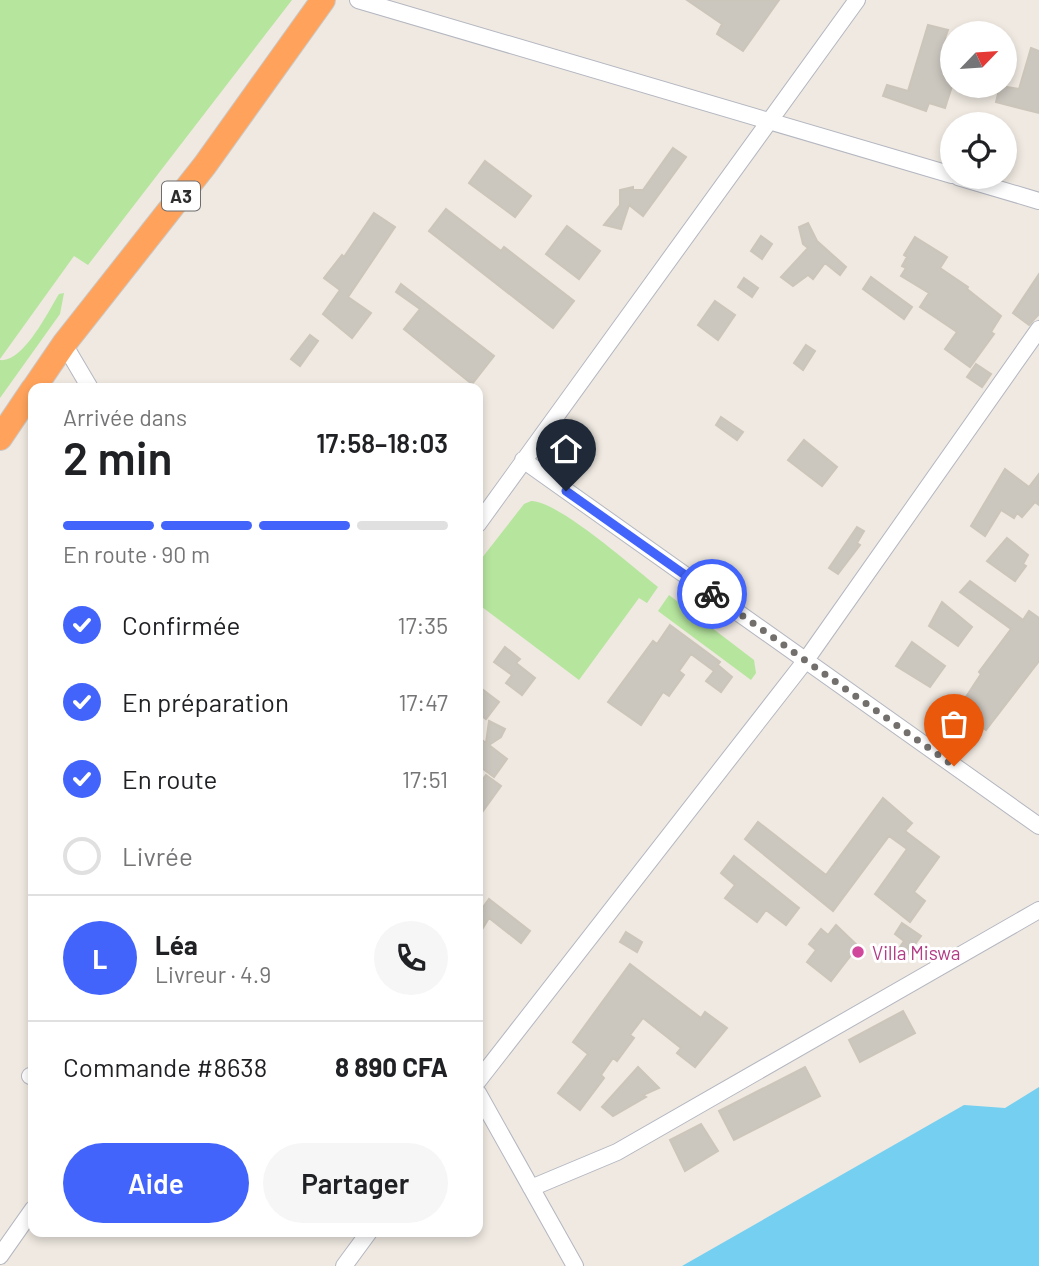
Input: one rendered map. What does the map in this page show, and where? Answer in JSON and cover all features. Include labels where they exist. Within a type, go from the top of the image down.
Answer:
[{"type":"highway","name":"A3","points":[[38,383],[64,344],[205,165],[323,0]]},
{"type":"highway","name":"A3","points":[[0,438],[28,398]]},
{"type":"street","points":[[358,0],[940,171]]},
{"type":"street","points":[[483,517],[857,0]]},
{"type":"street","points":[[998,189],[1039,201]]},
{"type":"street","points":[[483,1075],[806,660],[1039,329]]},
{"type":"street","points":[[64,344],[87,383]]},
{"type":"street","points":[[523,460],[1039,826]]},
{"type":"street","points":[[531,1188],[617,1152],[1039,910]]},
{"type":"street","points":[[483,1102],[575,1266]]},
{"type":"street","points":[[0,1256],[28,1216]]},
{"type":"street","points":[[344,1266],[365,1237]]},
{"type":"green space","points":[[0,0],[292,0],[88,265],[74,256],[0,359]]},
{"type":"green space","points":[[64,293],[60,314],[0,398],[0,360],[9,359],[26,345],[59,294]]},
{"type":"green space","points":[[531,501],[558,511],[658,587],[647,603],[639,598],[579,680],[483,608],[483,557],[524,504]]},
{"type":"green space","points":[[669,595],[754,660],[756,673],[751,680],[658,611]]},
{"type":"water","points":[[1039,1087],[1039,1266],[682,1266],[964,1105],[1005,1108]]},
{"type":"building","points":[[687,0],[779,0],[743,51],[717,34],[722,24]]},
{"type":"building","points":[[928,25],[940,28],[940,98],[948,98],[945,108],[929,103],[926,111],[883,96],[887,85],[908,91]]},
{"type":"building","points":[[1031,48],[1039,51],[1039,113],[996,102],[997,98],[1017,98]]},
{"type":"building","points":[[673,148],[686,157],[643,216],[629,205],[621,229],[604,225],[620,205],[620,190],[633,187],[633,190],[643,190]]},
{"type":"building","points":[[485,161],[531,196],[515,217],[469,183]]},
{"type":"building","points":[[446,209],[501,251],[504,247],[574,301],[553,328],[429,231]]},
{"type":"building","points":[[374,213],[395,227],[348,297],[371,313],[352,338],[323,314],[340,290],[324,278],[342,255],[344,257]]},
{"type":"building","points":[[808,223],[817,241],[846,267],[840,275],[825,263],[813,279],[808,275],[793,286],[781,277],[808,248],[803,244],[799,227]]},
{"type":"building","points":[[567,226],[600,251],[579,279],[546,254]]},
{"type":"building","points":[[761,236],[772,244],[762,259],[751,251]]},
{"type":"building","points":[[915,237],[947,257],[940,268],[968,287],[967,289],[1001,316],[991,332],[994,334],[970,367],[945,349],[957,332],[920,307],[929,293],[901,276],[906,268],[902,266],[907,257],[904,255]]},
{"type":"building","points":[[1039,274],[1039,314],[1029,325],[1013,313]]},
{"type":"building","points":[[871,277],[912,307],[904,319],[863,289]]},
{"type":"building","points":[[744,278],[758,288],[752,297],[738,287]]},
{"type":"building","points":[[401,284],[494,356],[473,383],[404,329],[420,309],[396,292]]},
{"type":"building","points":[[715,301],[735,315],[718,340],[698,325]]},
{"type":"building","points":[[310,335],[318,341],[300,366],[291,359]]},
{"type":"building","points":[[806,345],[815,351],[803,370],[794,363]]},
{"type":"building","points":[[976,364],[991,374],[982,387],[967,377]]},
{"type":"building","points":[[721,417],[743,432],[737,440],[716,425]]},
{"type":"building","points":[[804,440],[837,467],[822,486],[788,460]]},
{"type":"building","points":[[1005,469],[1029,487],[1039,474],[1039,505],[1035,502],[1022,517],[1017,513],[1014,518],[1001,510],[985,536],[971,526]]},
{"type":"building","points":[[857,527],[864,531],[857,543],[860,545],[838,574],[829,568]]},
{"type":"building","points":[[1007,538],[1028,555],[1023,564],[1026,566],[1015,581],[987,561]]},
{"type":"building","points":[[970,581],[1023,620],[1029,611],[1039,618],[1039,661],[986,730],[969,718],[971,715],[960,706],[981,674],[979,672],[1011,629],[960,592]]},
{"type":"building","points":[[942,602],[972,627],[958,646],[929,626]]},
{"type":"building","points":[[670,625],[720,662],[716,667],[718,665],[732,677],[721,692],[706,681],[714,671],[691,654],[679,671],[684,675],[669,696],[663,692],[641,725],[608,702],[653,641],[657,644]]},
{"type":"building","points":[[912,642],[945,666],[930,687],[896,666]]},
{"type":"building","points":[[505,647],[520,659],[516,663],[535,678],[522,695],[506,683],[512,675],[494,662]]},
{"type":"building","points":[[483,690],[499,702],[486,719],[483,717]]},
{"type":"building","points":[[489,721],[505,729],[501,737],[489,745],[507,759],[494,777],[483,769],[483,741],[486,743]]},
{"type":"building","points":[[486,775],[501,786],[483,811],[483,779]]},
{"type":"building","points":[[883,798],[912,823],[905,831],[939,857],[914,892],[925,901],[910,922],[875,894],[907,849],[889,836],[833,911],[745,839],[758,822],[826,875]]},
{"type":"building","points":[[734,856],[799,908],[786,925],[766,910],[757,922],[725,898],[735,885],[721,873]]},
{"type":"building","points":[[489,899],[530,931],[521,943],[489,918],[483,928],[483,907]]},
{"type":"building","points":[[902,923],[921,936],[905,958],[897,951],[904,941],[895,934]]},
{"type":"building","points":[[836,925],[858,946],[831,981],[807,962],[816,950],[809,944],[821,929],[828,935]]},
{"type":"building","points":[[626,932],[642,942],[637,952],[620,942]]},
{"type":"building","points":[[630,964],[701,1018],[705,1012],[727,1028],[695,1067],[677,1053],[681,1048],[643,1018],[630,1035],[634,1038],[617,1061],[613,1058],[601,1075],[604,1078],[580,1110],[558,1093],[588,1054],[573,1042]]},
{"type":"building","points":[[903,1011],[915,1033],[860,1062],[849,1040]]},
{"type":"building","points":[[638,1067],[659,1088],[643,1095],[646,1097],[613,1116],[602,1107]]},
{"type":"building","points":[[805,1067],[820,1096],[734,1140],[719,1111]]},
{"type":"building","points":[[701,1124],[718,1151],[685,1171],[670,1140]]},
{"type":"way so far","points":[[712,594],[954,766]]},
{"type":"place","name":"Villa Miswa","points":[[858,952]]},
{"type":"route","points":[[566,491],[712,594]]}]
